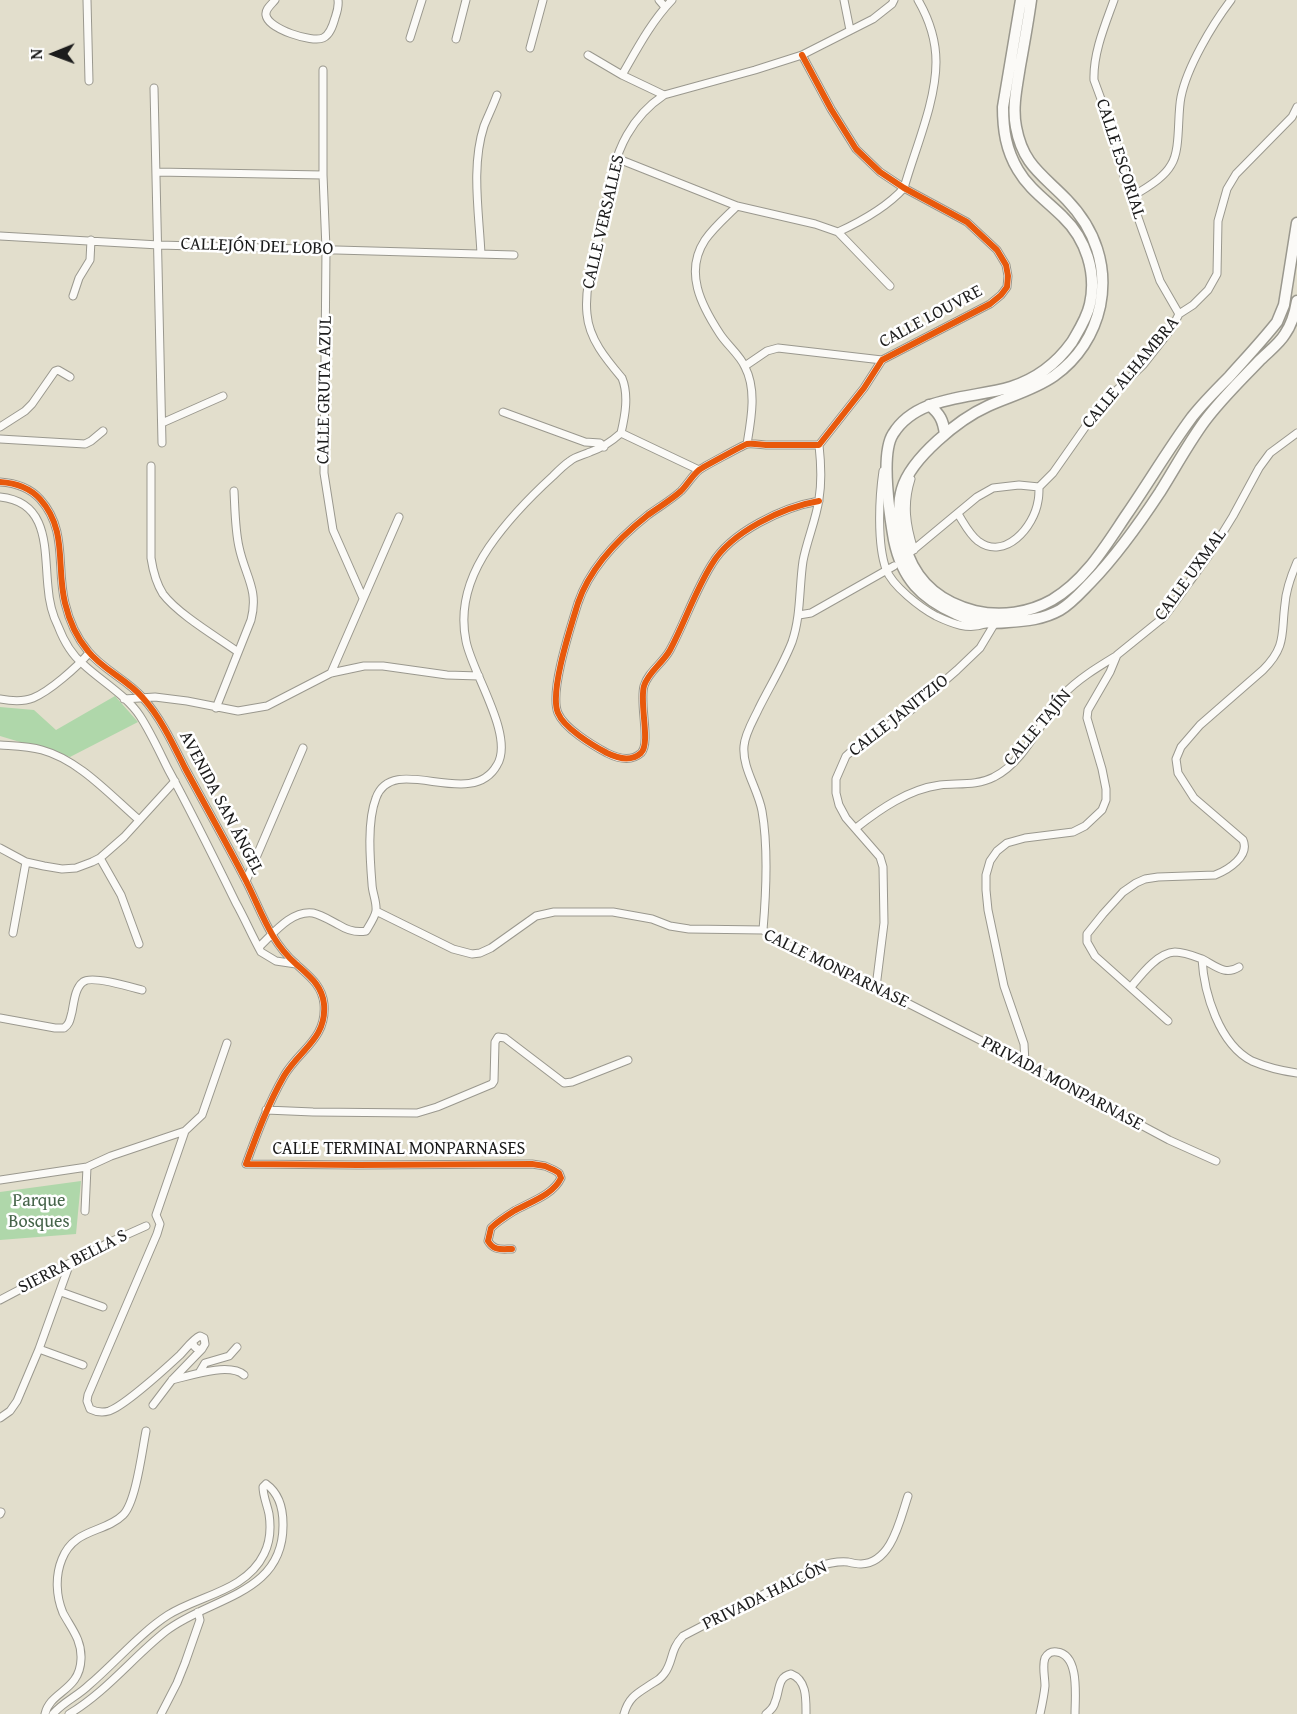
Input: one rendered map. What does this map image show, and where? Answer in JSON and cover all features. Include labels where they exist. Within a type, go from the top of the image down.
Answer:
[{"type":"street","points":[[87,0],[88,81]]},
{"type":"street","points":[[275,0],[266,10],[267,19],[279,28],[311,40],[322,39],[328,35],[339,5],[338,0]]},
{"type":"street","points":[[410,38],[422,0]]},
{"type":"street","points":[[456,39],[466,0]]},
{"type":"street","points":[[530,48],[543,0]]},
{"type":"street","points":[[659,0],[665,7]]},
{"type":"street","points":[[622,75],[642,40],[672,0]]},
{"type":"street","points":[[844,0],[850,30]]},
{"type":"street","name":"CALLE VERSALLES","points":[[621,433],[625,404],[624,384],[595,341],[587,314],[587,296],[616,158],[633,125],[650,105],[664,95],[802,55],[873,19],[894,0]]},
{"type":"street","points":[[838,232],[866,219],[895,198],[904,188],[926,115],[936,70],[933,35],[918,0]]},
{"type":"street","points":[[1012,0],[1017,25]]},
{"type":"street","points":[[1022,0],[1004,107],[1003,124],[1008,151],[1025,180],[1065,218],[1083,245],[1091,273],[1090,304],[1085,319],[1068,347],[1055,362],[1042,372],[1005,388],[929,405],[914,412],[892,435],[880,487],[879,517],[883,558],[886,571],[911,600],[951,623],[972,627],[1030,620],[1060,609],[1077,596],[1106,566],[1141,520],[1188,444],[1221,401],[1283,338],[1290,325],[1297,301]]},
{"type":"street","points":[[1031,0],[1014,110],[1015,126],[1028,160],[1083,217],[1089,228],[1099,257],[1102,296],[1088,339],[1065,367],[1024,393],[985,408],[945,434],[918,462],[902,487],[900,497],[904,543],[919,578],[925,585],[951,602],[991,613],[1024,612],[1037,608],[1071,587],[1102,551],[1192,417],[1277,322],[1284,305],[1297,223]]},
{"type":"street","name":"CALLE ESCORIAL","points":[[1114,0],[1102,34],[1094,69],[1094,80],[1115,137],[1124,177],[1160,281],[1179,314]]},
{"type":"street","points":[[1132,197],[1158,179],[1173,164],[1184,83],[1205,40],[1231,0]]},
{"type":"street","points":[[588,55],[622,75],[664,95]]},
{"type":"street","name":"CALLE LOUVRE","points":[[802,55],[831,109],[856,148],[880,172],[904,188],[967,222],[997,250],[1006,265],[1008,276],[1007,287],[1001,296],[990,304],[882,360],[864,388],[819,445]]},
{"type":"street","name":"CALLE GRUTA AZUL","points":[[323,70],[326,249],[325,489],[333,530],[363,598]]},
{"type":"street","points":[[154,88],[162,443]]},
{"type":"street","points":[[481,254],[478,164],[484,128],[497,95]]},
{"type":"street","name":"CALLE ALHAMBRA","points":[[958,514],[969,533],[978,541],[995,547],[1009,544],[1026,529],[1038,502],[1039,487],[1053,473],[1100,406],[1143,364],[1172,328],[1179,314],[1208,290],[1217,274],[1218,220],[1227,189],[1236,174],[1292,117],[1297,107]]},
{"type":"street","points":[[616,158],[737,206],[815,224],[838,232],[890,286]]},
{"type":"street","points":[[156,172],[323,175]]},
{"type":"street","points":[[737,206],[704,242],[694,274],[696,290],[708,315],[745,366],[750,381],[752,415],[747,444]]},
{"type":"street","name":"CALLEJÓN DEL LOBO","points":[[0,236],[159,244],[514,255]]},
{"type":"street","points":[[73,296],[79,278],[90,260],[91,240]]},
{"type":"street","points":[[745,366],[767,351],[778,348],[882,360]]},
{"type":"street","points":[[0,427],[32,404],[55,371],[62,371],[70,377]]},
{"type":"street","points":[[162,423],[223,396]]},
{"type":"street","points":[[929,405],[942,418],[945,434]]},
{"type":"street","points":[[503,412],[576,439],[600,443],[604,447]]},
{"type":"street","points":[[0,439],[85,444],[103,431]]},
{"type":"street","points":[[296,964],[276,961],[261,952],[259,947],[282,924],[306,913],[321,916],[344,928],[366,931],[376,911],[372,885],[371,841],[374,803],[380,789],[393,781],[406,779],[451,785],[469,784],[490,774],[501,758],[502,744],[499,730],[465,639],[465,602],[476,570],[489,547],[533,495],[571,460],[604,447],[621,433],[699,470]]},
{"type":"street","name":"CALLE UXMAL","points":[[1025,1063],[1024,1044],[1004,986],[988,910],[986,890],[990,861],[1007,843],[1025,837],[1073,832],[1102,810],[1107,789],[1087,718],[1088,710],[1117,655],[1164,617],[1209,555],[1259,468],[1270,453],[1297,433]]},
{"type":"street","points":[[763,930],[765,857],[762,813],[747,768],[744,743],[791,643],[799,615],[804,559],[819,501],[821,476],[819,445],[747,444],[699,470],[680,491],[625,535],[595,569],[581,594],[559,674],[555,702],[558,713],[566,725],[601,750],[626,759],[633,758],[643,750],[645,741],[642,709],[644,685],[669,652],[713,562],[723,550],[757,524],[788,508],[819,501]]},
{"type":"street","points":[[888,448],[888,492],[895,544],[904,570],[912,584],[932,603],[960,616],[993,623]]},
{"type":"street","points":[[918,462],[907,490],[906,504],[906,520],[913,550],[977,497],[993,488],[1019,485],[1039,487]]},
{"type":"street","points":[[151,466],[151,558],[158,585],[173,604],[238,652]]},
{"type":"street","name":"AVENIDA SAN ÁNGEL","points":[[0,482],[28,489],[49,511],[59,540],[66,609],[75,630],[90,653],[143,697],[168,735],[246,880],[272,935],[318,986],[324,1004],[317,1035],[288,1070],[266,1110],[246,1164]]},
{"type":"street","points":[[216,708],[251,620],[254,598],[238,544],[234,491]]},
{"type":"street","name":"AVENIDA SAN ÁNGEL","points":[[0,497],[21,502],[38,520],[45,544],[47,585],[58,627],[81,663],[124,699],[140,716],[259,947]]},
{"type":"street","points":[[1138,499],[1149,508]]},
{"type":"street","points":[[1129,510],[1141,520]]},
{"type":"street","points":[[331,673],[399,517]]},
{"type":"street","points":[[1168,1021],[1095,956],[1087,942],[1087,934],[1123,892],[1136,883],[1158,877],[1215,875],[1224,872],[1242,856],[1245,850],[1243,840],[1194,798],[1178,772],[1176,759],[1181,747],[1200,725],[1272,661],[1284,627],[1287,586],[1297,562]]},
{"type":"street","points":[[799,615],[811,612],[894,566]]},
{"type":"street","name":"CALLE JANITZIO","points":[[876,987],[884,923],[883,867],[880,857],[846,818],[839,805],[836,779],[846,756],[911,710],[957,670],[980,648],[993,623]]},
{"type":"street","points":[[0,699],[20,701],[34,698],[81,663],[90,653]]},
{"type":"street","name":"CALLE TAJÍN","points":[[856,828],[875,813],[915,792],[939,785],[960,785],[995,777],[1029,744],[1051,711],[1074,685],[1117,655]]},
{"type":"street","points":[[124,699],[155,697],[238,711],[267,706],[331,673],[364,666],[479,676]]},
{"type":"street","points":[[0,745],[40,749],[66,759],[139,820]]},
{"type":"street","points":[[246,880],[303,748]]},
{"type":"street","points":[[0,848],[26,862],[62,869],[76,868],[100,858],[175,781]]},
{"type":"street","points":[[100,858],[121,895],[139,944]]},
{"type":"street","points":[[13,933],[26,862]]},
{"type":"street","name":"CALLE MONPARNASE","points":[[376,911],[453,949],[472,954],[491,948],[536,916],[554,912],[613,912],[689,929],[763,930],[779,941],[876,987],[955,1029]]},
{"type":"street","points":[[1131,987],[1152,964],[1170,953],[1177,952],[1202,959],[1224,971],[1231,972],[1239,967]]},
{"type":"street","points":[[1202,959],[1203,977],[1209,1002],[1220,1027],[1234,1047],[1250,1060],[1297,1073]]},
{"type":"street","points":[[0,1018],[64,1028],[70,1021],[78,987],[84,981],[92,979],[142,990]]},
{"type":"street","name":"PRIVADA MONPARNASE","points":[[955,1029],[1025,1063],[1168,1140],[1216,1161]]},
{"type":"street","points":[[266,1110],[417,1113],[437,1107],[492,1084],[495,1042],[498,1037],[505,1038],[564,1083],[628,1060]]},
{"type":"street","points":[[153,1405],[172,1380],[202,1349],[197,1349],[193,1342],[119,1406],[99,1412],[90,1409],[87,1401],[157,1234],[160,1224],[156,1215],[186,1131],[202,1115],[227,1042]]},
{"type":"street","points":[[0,1180],[87,1167],[111,1156],[186,1131]]},
{"type":"street","name":"CALLE TERMINAL MONPARNASES","points":[[246,1164],[358,1166],[506,1163],[532,1164],[554,1170],[561,1178],[555,1187],[514,1211],[491,1228],[488,1241],[491,1247],[498,1250],[512,1249]]},
{"type":"street","points":[[85,1211],[87,1167]]},
{"type":"street","name":"SIERRA BELLA S","points":[[0,1299],[146,1226]]},
{"type":"street","points":[[0,1418],[10,1411],[17,1401],[61,1292],[70,1263]]},
{"type":"street","points":[[61,1292],[103,1307]]},
{"type":"street","points":[[199,1373],[205,1363],[229,1356],[237,1347]]},
{"type":"street","points":[[39,1349],[82,1365]]},
{"type":"street","points":[[172,1380],[199,1373],[226,1370],[240,1371],[244,1375]]},
{"type":"street","points":[[45,1714],[50,1702],[75,1680],[81,1665],[80,1645],[59,1601],[57,1584],[62,1560],[66,1550],[75,1541],[114,1521],[127,1511],[133,1496],[146,1431]]},
{"type":"street","points":[[53,1714],[168,1615],[221,1591],[254,1569],[264,1553],[269,1535],[269,1514],[263,1485],[266,1484],[272,1488],[279,1498],[283,1513],[282,1540],[273,1564],[266,1574],[246,1590],[168,1629],[94,1697],[69,1714]]},
{"type":"street","name":"PRIVADA HALCÓN","points":[[624,1714],[633,1696],[663,1677],[676,1644],[683,1636],[816,1567],[834,1562],[863,1564],[875,1561],[884,1554],[891,1542],[908,1496]]},
{"type":"street","points":[[161,1714],[185,1663],[200,1620],[198,1612]]},
{"type":"street","points":[[1040,1714],[1045,1687],[1045,1659],[1052,1652],[1068,1657],[1074,1670],[1075,1714]]},
{"type":"street","points":[[766,1714],[775,1702],[782,1679],[791,1674],[801,1680],[804,1687],[806,1714]]},
{"type":"green space","points":[[115,696],[138,722],[70,757],[0,736],[0,707],[34,710],[56,730]]},
{"type":"green space","name":"Parque Bosques","points":[[81,1181],[76,1234],[0,1240],[0,1192]]},
{"type":"cycle path","points":[[802,55],[856,149],[880,172],[904,188],[967,222],[997,250],[1006,265],[1007,287],[990,304],[882,360],[864,388],[819,445],[747,444],[699,470],[681,491],[648,515],[616,543],[590,577],[578,603],[566,642],[556,690],[556,703],[561,719],[586,741],[611,755],[633,758],[641,753],[645,741],[644,686],[649,676],[670,650],[712,564],[732,542],[759,523],[790,509],[819,501]]},
{"type":"cycle path","points":[[0,482],[27,489],[36,495],[49,511],[58,536],[65,603],[77,635],[94,658],[137,692],[155,714],[238,865],[273,936],[287,955],[321,991],[324,1004],[321,1026],[317,1035],[284,1076],[268,1108],[246,1164],[532,1164],[554,1170],[561,1178],[553,1189],[511,1213],[491,1228],[488,1241],[490,1244],[498,1249],[512,1249]]}]
